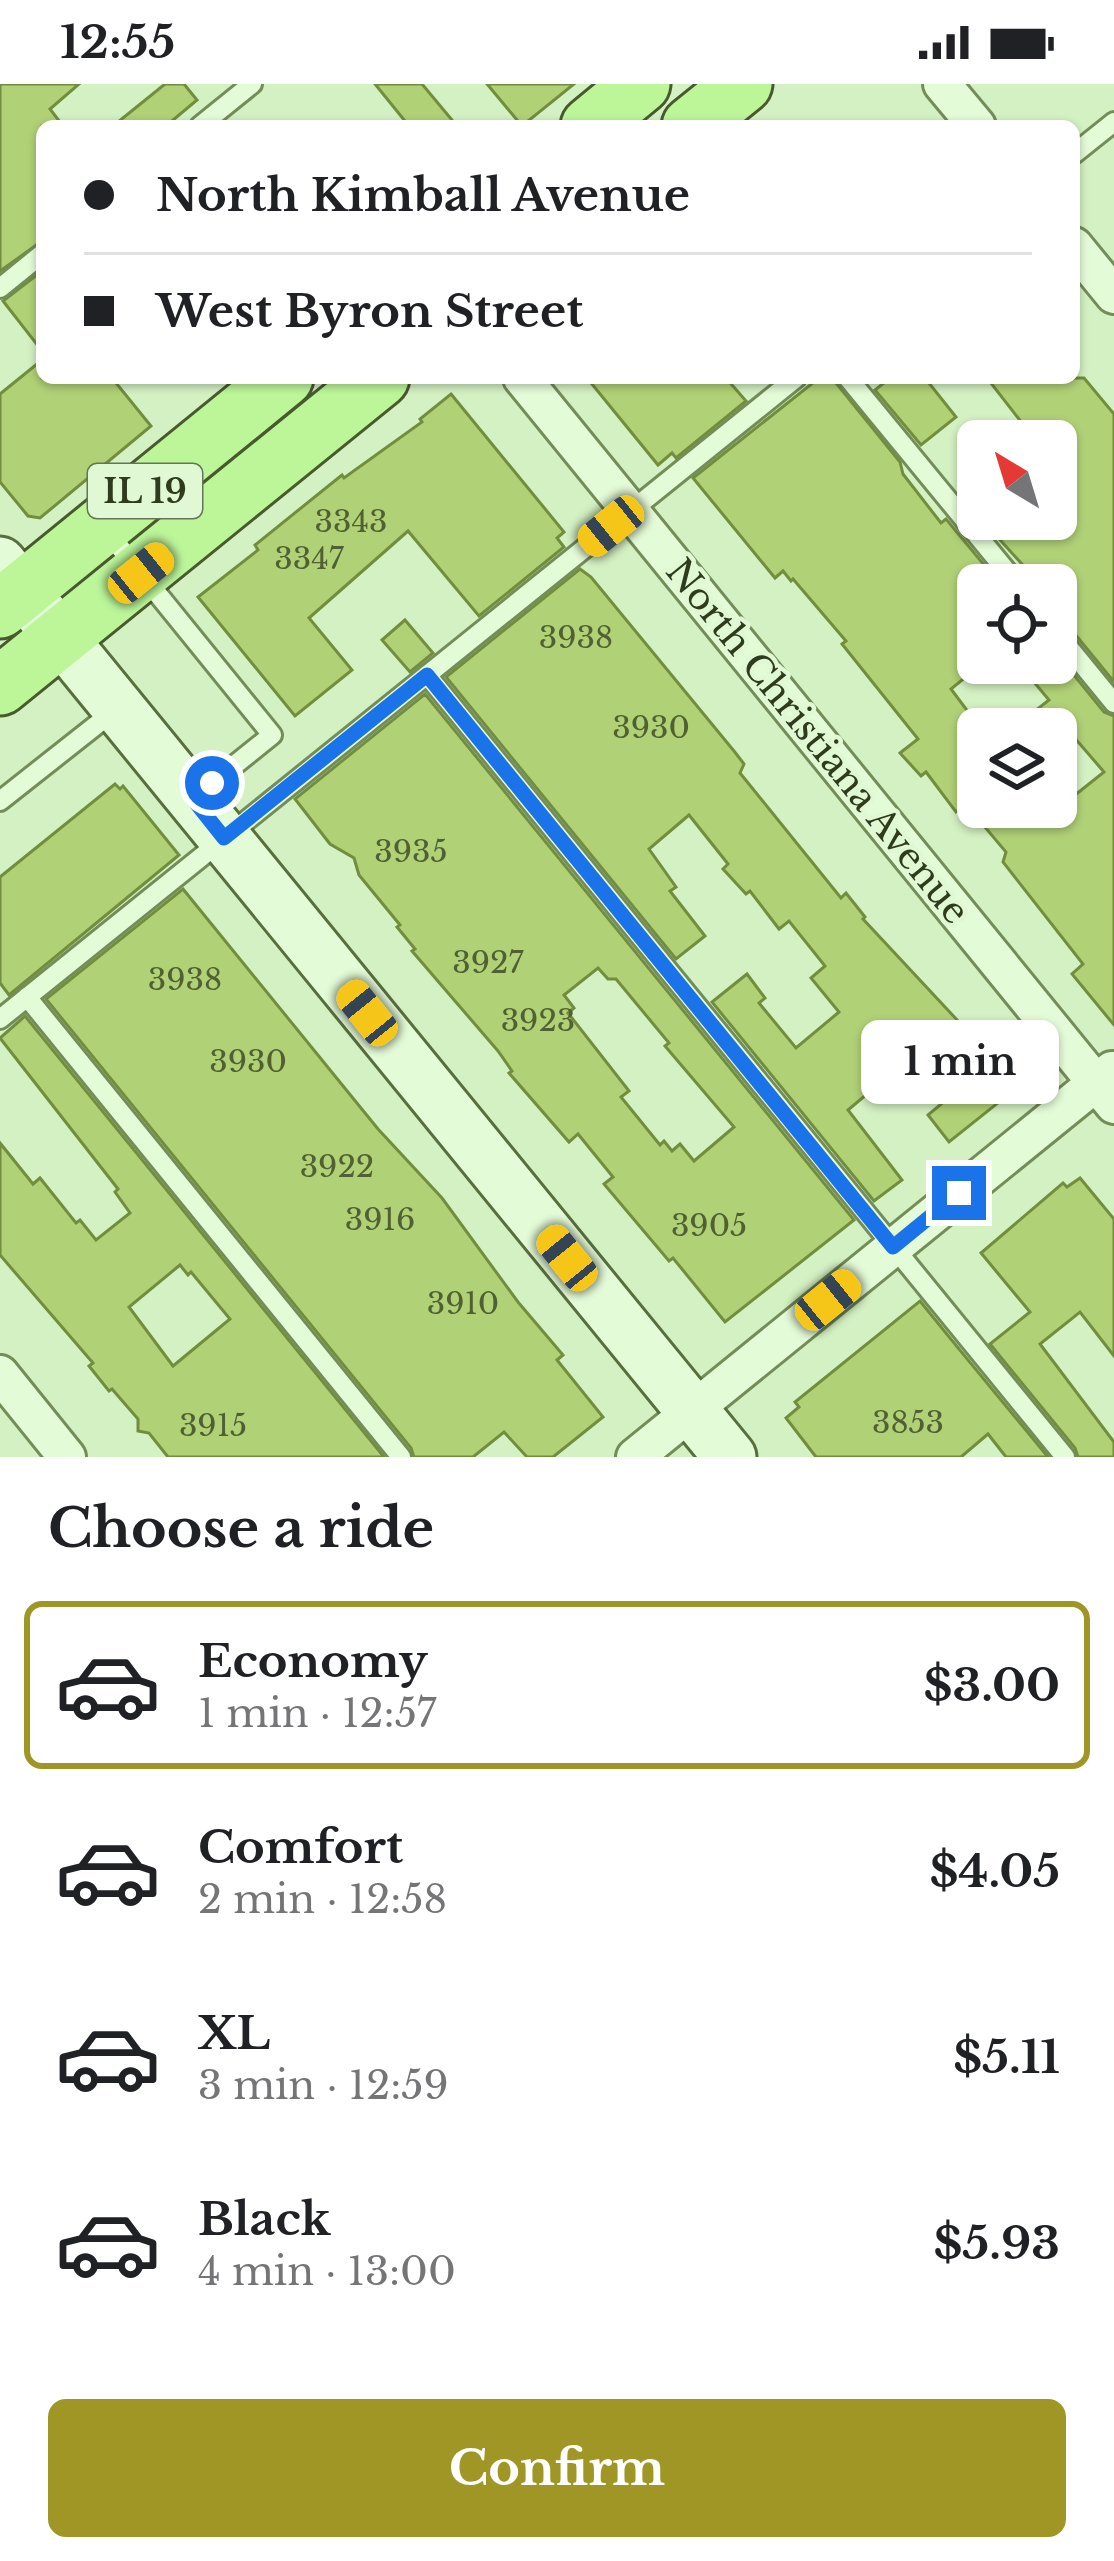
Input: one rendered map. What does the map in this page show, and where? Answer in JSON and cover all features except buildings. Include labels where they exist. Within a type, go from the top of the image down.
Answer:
[{"type":"main road","points":[[597,120],[641,84]]},
{"type":"main road","points":[[698,120],[743,84]]},
{"type":"main road","name":"IL 19","points":[[8,587],[102,525],[277,384]]},
{"type":"main road","name":"IL 19","points":[[0,686],[373,384]]},
{"type":"street","points":[[942,84],[972,120]]},
{"type":"street","points":[[1080,252],[1114,295]]},
{"type":"street","name":"North Christiana Avenue","points":[[527,384],[1108,1085]]},
{"type":"street","points":[[8,587],[61,637],[730,1457]]},
{"type":"street","points":[[635,1457],[893,1247],[1108,1085]]},
{"type":"street","points":[[0,1374],[67,1457]]},
{"type":"lane","points":[[207,120],[251,84]]},
{"type":"lane","points":[[1080,149],[1114,122]]},
{"type":"lane","points":[[0,288],[36,259]]},
{"type":"lane","points":[[208,818],[427,675],[789,384]]},
{"type":"lane","points":[[853,384],[1001,564]]},
{"type":"lane","points":[[0,1018],[208,818],[272,734],[102,525]]},
{"type":"lane","points":[[1077,658],[1114,703]]},
{"type":"lane","points":[[427,675],[1065,1457]]},
{"type":"lane","points":[[0,801],[118,708]]},
{"type":"lane","points":[[27,997],[400,1457]]},
{"type":"route","points":[[212,783],[193,799],[224,838],[427,675],[893,1247],[959,1193]]}]
